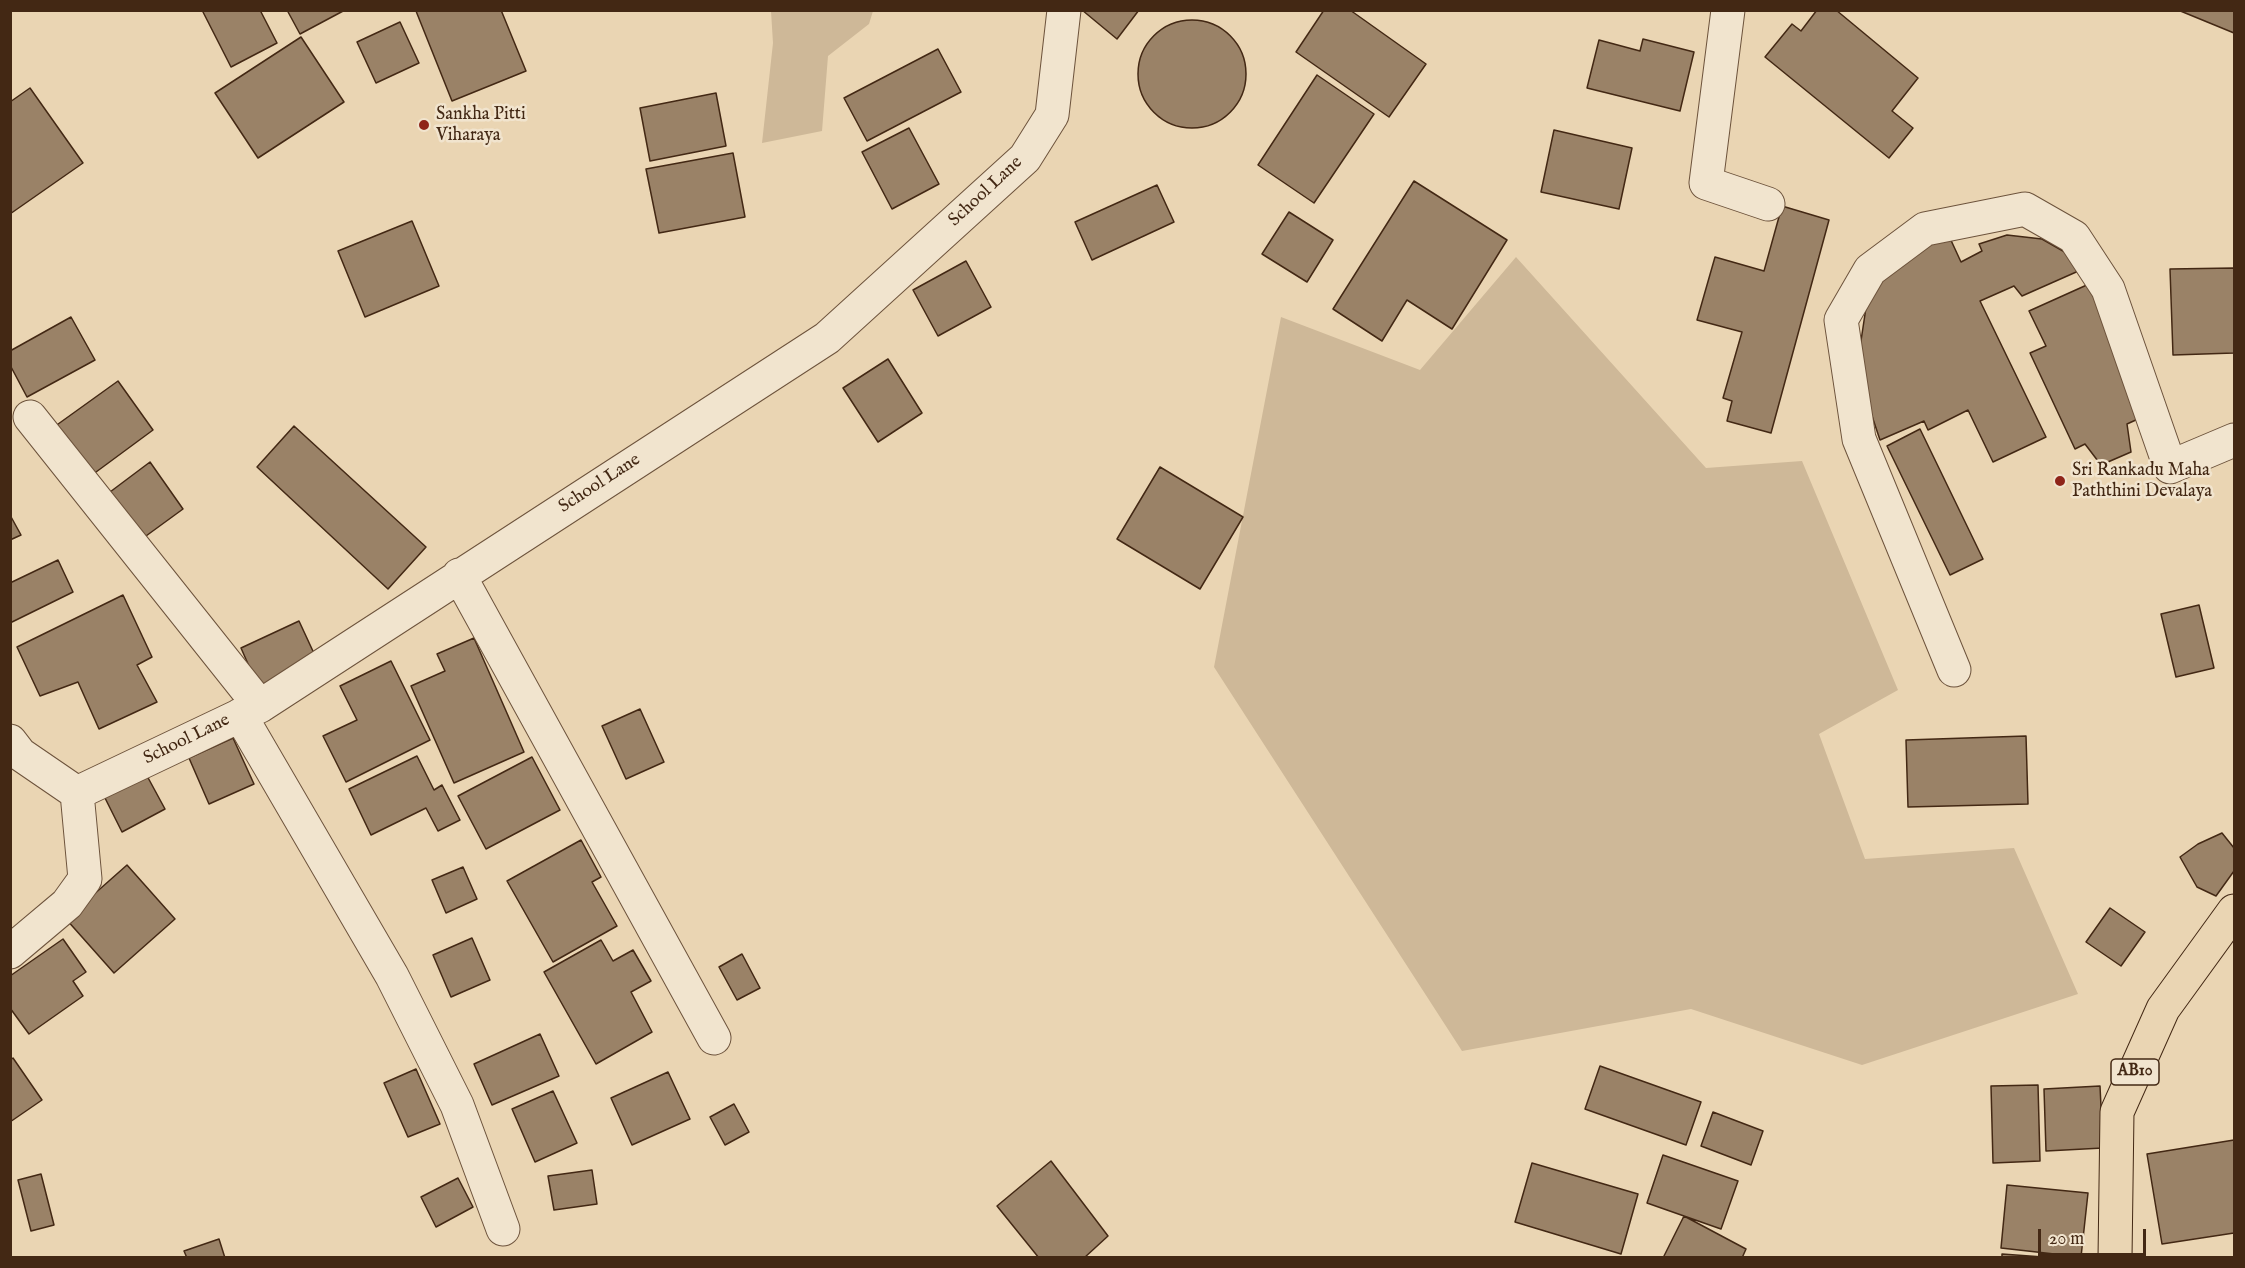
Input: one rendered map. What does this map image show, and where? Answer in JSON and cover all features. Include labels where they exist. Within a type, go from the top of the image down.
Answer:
[{"type":"main road","name":"AB10","points":[[2115,1257],[2117,1112],[2163,1010],[2235,911]]},
{"type":"street","name":"School Lane","points":[[77,793],[250,710],[827,338],[1024,158],[1052,115],[1064,10]]},
{"type":"street","points":[[1728,10],[1706,183],[1768,204]]},
{"type":"street","points":[[1954,670],[1859,439],[1841,320],[1870,270],[1925,229],[2025,209],[2073,237],[2108,289],[2170,467],[2235,440]]},
{"type":"street","points":[[30,417],[250,710],[392,976],[457,1105],[503,1229]]},
{"type":"street","points":[[459,575],[714,1038]]},
{"type":"street","points":[[10,741],[20,754],[77,793],[85,879],[67,904],[10,952]]},
{"type":"shaded area","points":[[771,11],[873,11],[869,24],[828,56],[822,131],[762,143],[773,43]]},
{"type":"shaded area","points":[[1516,257],[1706,468],[1802,461],[1898,690],[1819,734],[1865,859],[2014,848],[2078,994],[1862,1065],[1691,1009],[1462,1051],[1214,667],[1281,317],[1420,370]]},
{"type":"building","points":[[202,10],[260,10],[277,43],[231,67]]},
{"type":"building","points":[[287,10],[345,10],[300,34]]},
{"type":"building","points":[[501,10],[526,71],[452,101],[416,11]]},
{"type":"building","points":[[1082,10],[1139,10],[1117,39]]},
{"type":"building","points":[[1324,10],[1350,10],[1426,64],[1389,117],[1296,52]]},
{"type":"building","points":[[1817,10],[1836,10],[1918,78],[1892,111],[1913,128],[1889,158],[1765,57],[1792,24],[1801,31]]},
{"type":"building","points":[[2178,10],[2234,10],[2234,33]]},
{"type":"building","points":[[1192,20],[1213,24],[1230,36],[1242,53],[1246,74],[1242,95],[1230,112],[1213,124],[1192,128],[1171,124],[1154,112],[1142,95],[1138,74],[1142,53],[1154,36],[1171,24]]},
{"type":"building","points":[[400,22],[419,63],[376,83],[357,42]]},
{"type":"building","points":[[301,37],[344,102],[258,158],[215,93]]},
{"type":"building","points":[[1643,39],[1694,52],[1680,111],[1587,88],[1599,40],[1640,51]]},
{"type":"building","points":[[938,49],[961,92],[867,141],[844,98]]},
{"type":"building","points":[[1317,75],[1374,114],[1314,203],[1258,165]]},
{"type":"building","points":[[30,88],[83,163],[10,214],[10,102]]},
{"type":"building","points":[[716,93],[726,146],[650,161],[640,108]]},
{"type":"building","points":[[909,128],[939,184],[892,209],[862,152]]},
{"type":"building","points":[[1554,130],[1632,148],[1619,209],[1541,192]]},
{"type":"building","points":[[733,153],[745,217],[659,233],[646,169]]},
{"type":"building","points":[[1414,181],[1507,240],[1452,329],[1407,300],[1382,341],[1333,309]]},
{"type":"building","points":[[1157,185],[1174,222],[1092,260],[1075,222]]},
{"type":"building","points":[[1782,206],[1829,220],[1771,433],[1727,421],[1732,401],[1723,398],[1742,332],[1697,320],[1715,257],[1764,271]]},
{"type":"building","points":[[1289,212],[1333,240],[1307,282],[1262,254]]},
{"type":"building","points":[[412,221],[439,286],[365,317],[338,251]]},
{"type":"building","points":[[2007,235],[2042,239],[2070,255],[2083,269],[2022,296],[2014,286],[1980,301],[2046,437],[1993,462],[1968,410],[1928,430],[1924,421],[1880,440],[1866,398],[1859,354],[1867,301],[1896,261],[1949,236],[1961,262],[1982,251],[1979,244]]},
{"type":"building","points":[[966,261],[991,307],[938,336],[913,290]]},
{"type":"building","points":[[2234,268],[2234,353],[2173,355],[2170,269]]},
{"type":"building","points":[[2089,284],[2149,414],[2127,424],[2131,452],[2101,465],[2085,444],[2075,449],[2030,353],[2046,346],[2029,311]]},
{"type":"building","points":[[71,317],[95,360],[27,397],[10,365],[10,351]]},
{"type":"building","points":[[888,359],[922,413],[878,442],[843,388]]},
{"type":"building","points":[[118,381],[153,430],[92,475],[47,432]]},
{"type":"building","points":[[294,426],[426,547],[388,589],[257,467]]},
{"type":"building","points":[[1920,429],[1983,559],[1950,575],[1887,446]]},
{"type":"building","points":[[150,462],[183,509],[135,544],[102,498]]},
{"type":"building","points":[[1160,467],[1243,517],[1200,589],[1117,539]]},
{"type":"building","points":[[10,515],[21,535],[10,540]]},
{"type":"building","points":[[58,560],[73,592],[10,623],[10,583]]},
{"type":"building","points":[[123,595],[152,657],[137,665],[157,702],[99,729],[78,682],[40,696],[17,647]]},
{"type":"building","points":[[2199,605],[2214,668],[2176,677],[2161,614]]},
{"type":"building","points":[[299,621],[318,662],[259,689],[241,648]]},
{"type":"building","points":[[474,638],[524,752],[454,783],[411,686],[445,671],[437,654]]},
{"type":"building","points":[[391,661],[430,740],[346,782],[323,736],[357,720],[340,686]]},
{"type":"building","points":[[640,709],[664,762],[626,779],[602,726]]},
{"type":"building","points":[[2026,736],[2028,804],[1908,807],[1906,740]]},
{"type":"building","points":[[233,738],[254,784],[209,804],[189,758]]},
{"type":"building","points":[[417,756],[434,790],[442,785],[460,820],[438,831],[426,808],[371,835],[349,789]]},
{"type":"building","points":[[532,757],[560,810],[486,849],[458,796]]},
{"type":"building","points":[[146,774],[165,809],[122,832],[104,796]]},
{"type":"building","points":[[2222,833],[2234,848],[2234,871],[2216,896],[2197,887],[2180,857],[2198,844]]},
{"type":"building","points":[[581,840],[601,877],[592,882],[617,926],[553,962],[507,881]]},
{"type":"building","points":[[127,865],[175,919],[114,973],[66,919]]},
{"type":"building","points":[[463,867],[477,899],[446,913],[432,880]]},
{"type":"building","points":[[2110,908],[2145,932],[2121,966],[2086,942]]},
{"type":"building","points":[[472,938],[490,980],[451,997],[433,955]]},
{"type":"building","points":[[63,939],[86,972],[73,981],[83,996],[29,1034],[10,1008],[10,976]]},
{"type":"building","points":[[601,940],[613,961],[633,950],[651,981],[631,992],[652,1032],[596,1064],[544,972]]},
{"type":"building","points":[[742,954],[760,988],[737,1000],[719,967]]},
{"type":"building","points":[[540,1034],[559,1076],[492,1105],[474,1064]]},
{"type":"building","points":[[13,1058],[42,1100],[10,1122],[10,1060]]},
{"type":"building","points":[[1600,1066],[1701,1102],[1686,1145],[1585,1109]]},
{"type":"building","points":[[416,1069],[440,1124],[408,1137],[384,1083]]},
{"type":"building","points":[[668,1072],[690,1119],[632,1145],[611,1098]]},
{"type":"building","points":[[2038,1085],[2040,1161],[1993,1163],[1991,1086]]},
{"type":"building","points":[[2100,1086],[2103,1148],[2046,1151],[2044,1089]]},
{"type":"building","points":[[553,1091],[577,1143],[535,1162],[512,1109]]},
{"type":"building","points":[[734,1104],[749,1132],[725,1145],[710,1117]]},
{"type":"building","points":[[1713,1112],[1763,1131],[1751,1165],[1701,1146]]},
{"type":"building","points":[[2234,1140],[2234,1233],[2162,1244],[2147,1154]]},
{"type":"building","points":[[1663,1155],[1738,1181],[1721,1229],[1647,1203]]},
{"type":"building","points":[[1051,1161],[1108,1236],[1084,1258],[1039,1258],[997,1206]]},
{"type":"building","points":[[1532,1163],[1638,1194],[1621,1254],[1515,1222]]},
{"type":"building","points":[[592,1170],[597,1204],[554,1210],[548,1176]]},
{"type":"building","points":[[41,1174],[54,1225],[31,1231],[18,1180]]},
{"type":"building","points":[[458,1178],[473,1207],[436,1227],[421,1197]]},
{"type":"building","points":[[2007,1185],[2088,1193],[2081,1257],[2001,1248]]},
{"type":"building","points":[[1684,1216],[1746,1249],[1742,1258],[1663,1258]]},
{"type":"building","points":[[219,1239],[225,1258],[187,1258],[184,1251]]},
{"type":"building","points":[[2002,1254],[2057,1258],[2002,1258]]},
{"type":"place","name":"Sankha Pitti Viharaya","points":[[424,125]]},
{"type":"place","name":"Sri Rankadu Maha Paththini Devalaya","points":[[2060,481]]}]
